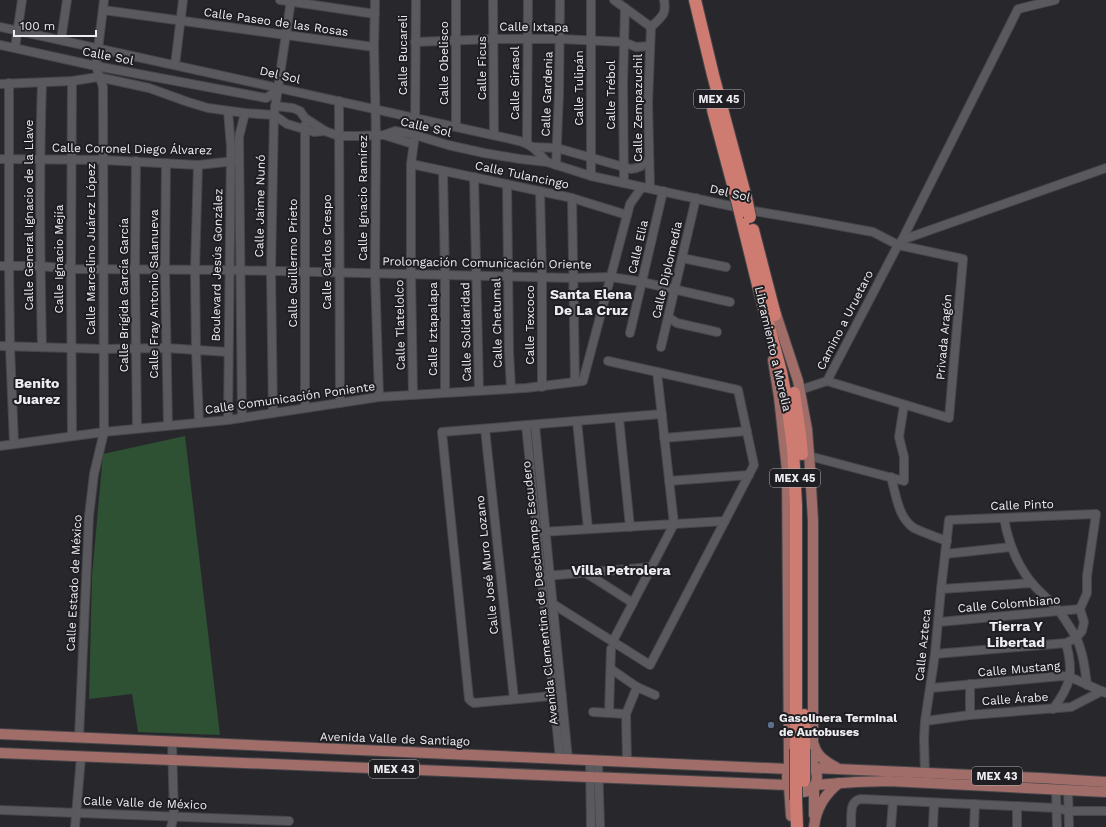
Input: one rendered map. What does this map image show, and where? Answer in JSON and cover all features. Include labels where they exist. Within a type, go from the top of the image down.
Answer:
[{"type":"highway","name":"Libramiento a Morelia","points":[[687,0],[706,80],[741,197]]},
{"type":"highway","name":"Libramiento a Morelia","points":[[695,0],[745,215],[758,285],[781,372],[794,448],[801,747]]},
{"type":"highway","name":"Libramiento a Morelia","points":[[745,215],[772,302],[793,391],[803,461],[804,511],[801,747],[797,802],[797,827]]},
{"type":"highway","name":"Libramiento a Morelia","points":[[797,802],[805,827]]},
{"type":"main road","points":[[772,302],[789,351],[800,390],[807,429],[813,521],[801,747],[789,768],[786,777],[797,802],[791,827]]},
{"type":"main road","name":"Avenida Valle de Santiago","points":[[0,734],[789,768]]},
{"type":"main road","points":[[801,747],[814,767],[817,777],[814,786],[814,827]]},
{"type":"main road","points":[[797,802],[788,799],[775,787],[761,783],[762,767],[776,765],[787,753],[801,747],[817,752],[820,757],[838,769]]},
{"type":"main road","name":"MEX 43","points":[[0,753],[761,783],[789,785],[793,790],[801,792],[810,790],[814,786],[839,783],[889,781],[1106,792]]},
{"type":"main road","name":"MEX 43","points":[[789,768],[797,762],[803,762],[814,767],[838,769],[1106,782]]},
{"type":"main road","points":[[1041,778],[1053,781],[1068,790]]},
{"type":"main road","points":[[814,827],[817,812],[821,804],[829,792],[839,783]]},
{"type":"street","points":[[15,48],[22,0]]},
{"type":"street","points":[[61,40],[67,0]]},
{"type":"street","name":"Calle Marcelino Juárez López","points":[[104,0],[96,66],[98,77],[103,87],[104,432]]},
{"type":"street","points":[[175,65],[183,0]]},
{"type":"street","points":[[280,0],[375,14]]},
{"type":"street","name":"Calle Ignacio Ramírez","points":[[375,0],[375,109],[380,135],[375,273],[379,397]]},
{"type":"street","name":"Calle Bucareli","points":[[415,135],[416,0]]},
{"type":"street","name":"Calle Obelisco","points":[[456,0],[456,126]]},
{"type":"street","name":"Calle Ficus","points":[[493,0],[494,135]]},
{"type":"street","name":"Calle Girasol","points":[[528,0],[527,38],[530,145]]},
{"type":"street","name":"Calle Gardenia","points":[[556,165],[560,0]]},
{"type":"street","name":"Calle Tulipán","points":[[591,0],[591,176]]},
{"type":"street","points":[[614,0],[651,27],[664,13],[666,7],[664,0]]},
{"type":"street","name":"Camino a Uruetaro","points":[[800,390],[827,382],[1018,9],[1055,0]]},
{"type":"street","name":"Calle Jaime Nunó","points":[[273,413],[271,271],[274,110],[291,1]]},
{"type":"street","name":"Calle Trébol","points":[[624,183],[623,84],[625,8]]},
{"type":"street","name":"Calle Paseo de las Rosas","points":[[103,10],[374,48]]},
{"type":"street","name":"Del Sol","points":[[0,26],[278,87],[375,109],[415,120],[456,126],[530,145],[557,148],[624,167]]},
{"type":"street","name":"Calle Zempazuchil","points":[[650,188],[648,103],[651,27]]},
{"type":"street","name":"Calle Ixtapa","points":[[415,42],[527,38],[624,42],[636,47],[650,46]]},
{"type":"street","name":"Calle Sol","points":[[0,45],[96,66],[266,98],[278,87]]},
{"type":"street","points":[[0,84],[72,81],[98,77]]},
{"type":"street","name":"Calle Sol","points":[[98,77],[149,88],[188,102],[245,114],[293,108],[300,111],[305,118],[325,132],[339,136],[380,135],[395,131],[484,153],[547,162],[556,165]]},
{"type":"street","name":"Calle Ignacio Mejía","points":[[72,81],[72,436]]},
{"type":"street","points":[[9,83],[10,346],[14,444]]},
{"type":"street","name":"Calle General Ignacio de la Llave","points":[[42,83],[40,159],[42,347]]},
{"type":"street","name":"Calle Carlos Crespo","points":[[339,101],[340,403]]},
{"type":"street","points":[[274,110],[287,124],[314,132],[325,132]]},
{"type":"street","name":"Boulevard Jesús González","points":[[228,111],[231,147],[228,420]]},
{"type":"street","name":"Boulevard Jesús González","points":[[242,418],[240,138],[245,114]]},
{"type":"street","name":"Calle Guillermo Prieto","points":[[305,118],[305,408]]},
{"type":"street","points":[[395,131],[415,120]]},
{"type":"street","points":[[380,135],[413,144]]},
{"type":"street","name":"Calle Tlatelolco","points":[[413,395],[411,164],[415,135]]},
{"type":"street","points":[[231,147],[240,138]]},
{"type":"street","points":[[530,145],[547,162]]},
{"type":"street","name":"Calle Coronel Diego Álvarez","points":[[0,159],[71,159],[198,165],[240,160]]},
{"type":"street","points":[[624,167],[631,169],[638,168],[644,165],[649,159]]},
{"type":"street","name":"Calle Brígida García García","points":[[136,161],[135,348],[137,428]]},
{"type":"street","name":"Calle Fray Antonio Salanueva","points":[[166,163],[165,270],[168,425]]},
{"type":"street","name":"Calle Tulancingo","points":[[411,164],[572,198],[627,216]]},
{"type":"street","points":[[198,165],[195,270],[199,422]]},
{"type":"street","name":"Del Sol","points":[[556,165],[591,176],[754,211],[873,232],[900,242],[963,259]]},
{"type":"street","points":[[900,242],[1106,168]]},
{"type":"street","name":"Calle Iztapalapa","points":[[443,170],[445,392]]},
{"type":"street","name":"Calle Solidaridad","points":[[474,177],[479,390]]},
{"type":"street","name":"Calle Chetumal","points":[[507,184],[509,351],[511,389]]},
{"type":"street","points":[[611,277],[630,204],[642,187]]},
{"type":"street","name":"Calle Texcoco","points":[[540,191],[542,386]]},
{"type":"street","name":"Calle Elia","points":[[630,333],[663,191]]},
{"type":"street","points":[[572,198],[575,382]]},
{"type":"street","name":"Calle Diplomedia","points":[[661,347],[696,198]]},
{"type":"street","points":[[682,258],[726,267]]},
{"type":"street","name":"Privada Aragón","points":[[904,405],[949,418],[963,259]]},
{"type":"street","name":"Prolongación Comunicación Oriente","points":[[0,266],[40,266],[71,269],[241,270],[573,278],[611,277],[642,282],[730,302]]},
{"type":"street","name":"Calle Comunicación Poniente","points":[[0,446],[137,428],[228,420],[379,397],[511,389],[583,381],[611,277]]},
{"type":"street","points":[[668,317],[677,323],[717,332]]},
{"type":"street","points":[[0,346],[103,349],[166,348],[228,352]]},
{"type":"street","points":[[553,604],[612,645],[650,664],[754,465],[738,390],[608,360]]},
{"type":"street","points":[[609,713],[612,645],[674,524],[657,372]]},
{"type":"street","points":[[809,456],[904,481],[904,457],[899,436],[904,405],[827,382]]},
{"type":"street","points":[[558,695],[474,703],[469,699],[442,432],[662,414]]},
{"type":"street","points":[[619,418],[630,527]]},
{"type":"street","points":[[577,421],[588,530]]},
{"type":"street","name":"Avenida Clementina de Deschamps Escudero","points":[[526,425],[542,532]]},
{"type":"street","name":"Avenida Clementina de Deschamps Escudero","points":[[535,425],[542,532],[564,759]]},
{"type":"street","name":"Calle José Muro Lozano","points":[[485,429],[514,700]]},
{"type":"street","points":[[664,438],[747,431]]},
{"type":"street","name":"Calle Estado de México","points":[[79,737],[90,509],[94,474],[104,432]]},
{"type":"street","points":[[669,481],[749,475]]},
{"type":"street","points":[[891,477],[901,511],[906,521],[914,528],[946,541]]},
{"type":"street","name":"Calle Pinto","points":[[949,520],[1096,514],[1087,576],[1087,593],[1080,610]]},
{"type":"street","points":[[1004,518],[1011,547],[1020,566],[1032,583],[1059,611],[1076,638],[1084,661],[1087,685]]},
{"type":"street","name":"Calle Azteca","points":[[924,773],[925,721],[931,688],[939,622],[941,589],[949,520]]},
{"type":"street","points":[[542,532],[726,521]]},
{"type":"street","points":[[945,554],[1011,547]]},
{"type":"street","points":[[546,576],[652,566]]},
{"type":"street","points":[[586,573],[633,602]]},
{"type":"street","name":"Avenida Clementina de Deschamps Escudero","points":[[546,576],[553,604],[556,630],[558,695]]},
{"type":"street","points":[[941,589],[1032,583]]},
{"type":"street","points":[[935,654],[1066,643],[1076,638],[1082,631],[1084,622],[1080,610]]},
{"type":"street","name":"Calle Colombiano","points":[[939,622],[1080,610]]},
{"type":"street","points":[[556,630],[556,626],[560,620],[570,615]]},
{"type":"street","points":[[1053,709],[1064,694],[1070,677],[1070,660],[1066,643]]},
{"type":"street","points":[[611,669],[637,686],[655,695]]},
{"type":"street","name":"Calle Mustang","points":[[931,688],[1062,676],[1070,677],[1104,692]]},
{"type":"street","points":[[970,684],[970,715]]},
{"type":"street","points":[[627,762],[626,714],[637,686]]},
{"type":"street","name":"Calle Árabe","points":[[925,721],[970,715],[1071,708],[1104,692]]},
{"type":"street","points":[[593,712],[626,714]]},
{"type":"street","points":[[171,827],[174,816],[172,742]]},
{"type":"street","points":[[75,827],[80,756]]},
{"type":"street","points":[[591,827],[594,760]]},
{"type":"street","points":[[594,777],[600,827]]},
{"type":"street","points":[[1056,790],[1057,827]]},
{"type":"street","points":[[1068,790],[1068,827]]},
{"type":"street","points":[[851,827],[852,808],[855,802],[861,799],[1057,808],[1068,811],[1106,811]]},
{"type":"street","points":[[891,827],[892,801]]},
{"type":"street","points":[[933,827],[934,803]]},
{"type":"street","points":[[974,827],[976,804]]},
{"type":"street","points":[[1017,806],[1017,827]]},
{"type":"street","name":"Calle Valle de México","points":[[0,810],[174,816],[277,824],[289,821]]},
{"type":"green space","points":[[185,436],[220,735],[138,732],[132,694],[89,699],[92,576],[103,454]]},
{"type":"place","name":"Gasolinera Terminal de Autobuses","points":[[771,725]]},
{"type":"district","name":"Santa Elena De La Cruz","points":[[591,302]]},
{"type":"district","name":"Benito Juarez","points":[[37,392]]},
{"type":"district","name":"Villa Petrolera","points":[[621,570]]},
{"type":"district","name":"Tierra Y Libertad","points":[[1016,634]]}]
